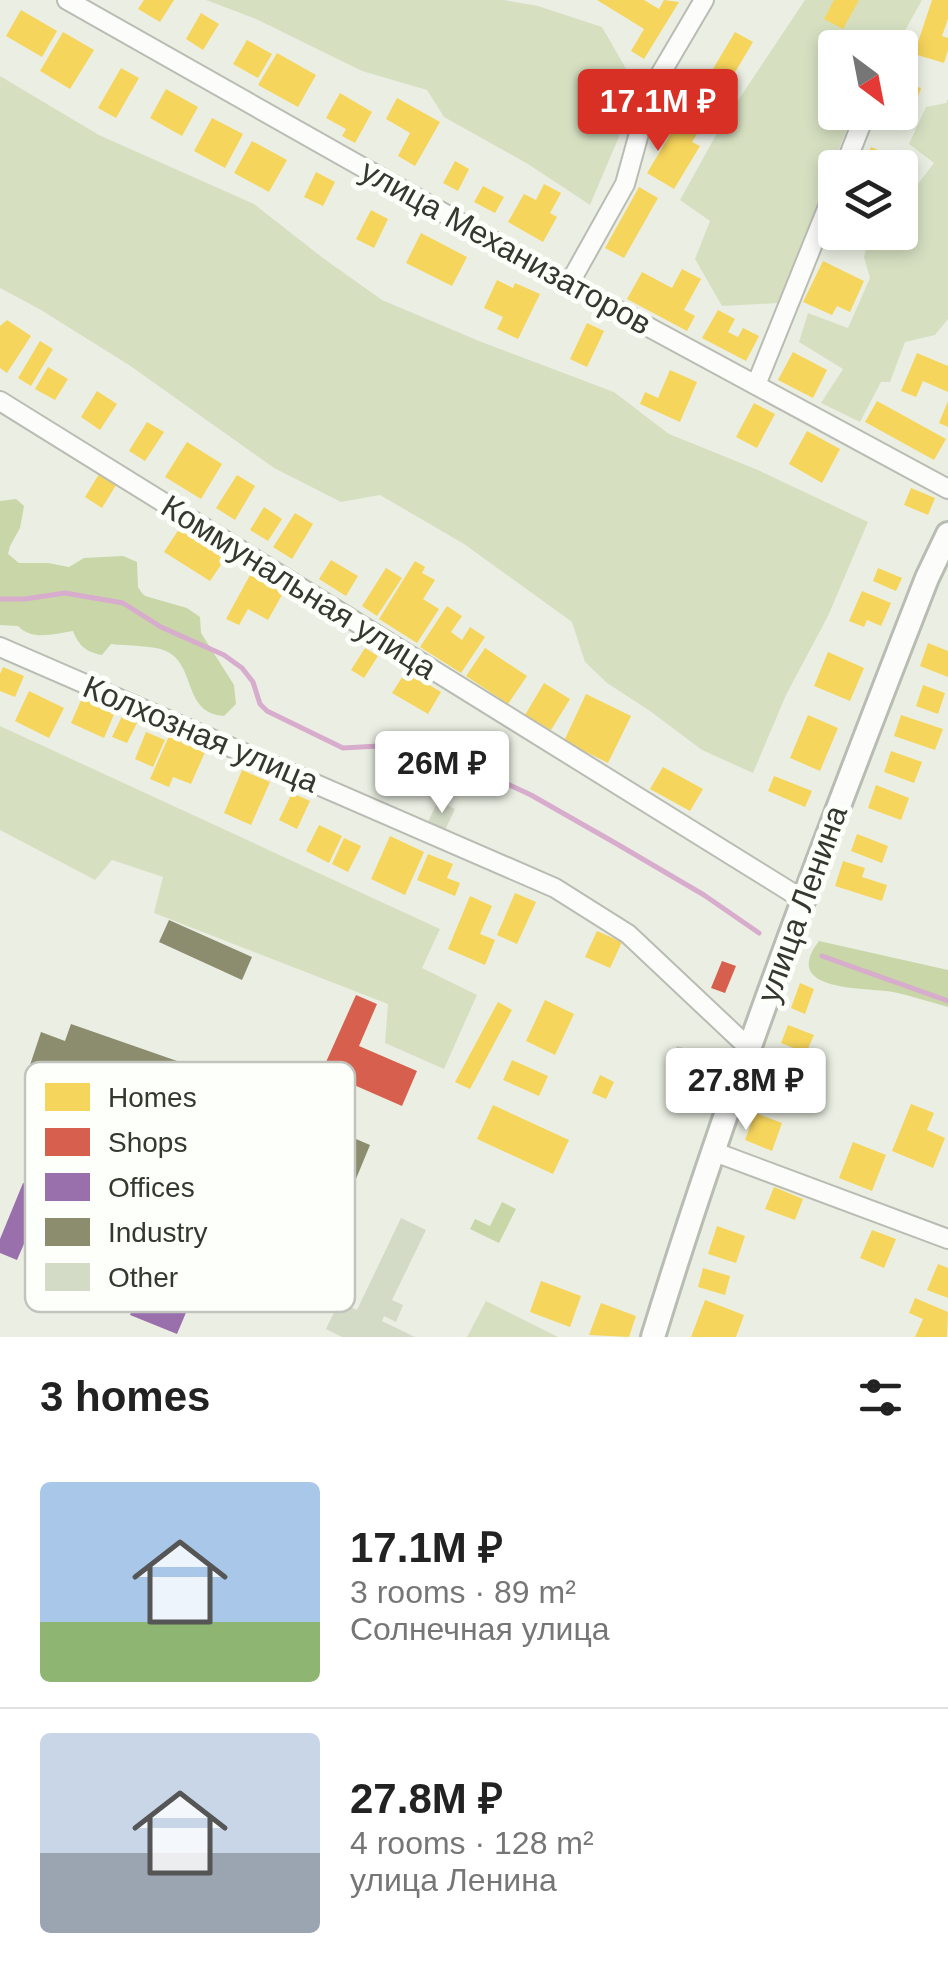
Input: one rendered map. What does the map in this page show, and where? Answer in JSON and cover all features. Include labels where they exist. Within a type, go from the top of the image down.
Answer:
[{"type":"street","name":"улица Механизаторов","points":[[67,0],[570,284],[948,489]]},
{"type":"street","points":[[570,284],[624,184],[651,90],[704,0]]},
{"type":"street","points":[[756,385],[818,232]]},
{"type":"street","name":"Коммунальная улица","points":[[0,401],[802,900]]},
{"type":"street","name":"улица Ленина","points":[[653,1337],[712,1151],[802,900],[927,578],[948,534]]},
{"type":"street","name":"Колхозная улица","points":[[0,647],[555,888],[628,934],[749,1048]]},
{"type":"street","points":[[712,1151],[948,1240]]},
{"type":"green space","points":[[206,0],[504,0],[538,6],[602,27],[632,79],[618,139],[590,205],[528,164],[444,117],[427,90],[362,71],[256,19]]},
{"type":"green space","points":[[805,0],[922,0],[905,30],[818,30],[818,130],[846,130],[839,150],[818,150],[818,203],[779,303],[722,306],[695,259],[710,221],[680,200],[721,126]]},
{"type":"green space","points":[[0,76],[99,135],[254,204],[382,300],[614,392],[669,434],[758,470],[868,522],[753,773],[702,750],[607,683],[585,662],[572,622],[464,544],[380,495],[341,502],[274,468],[129,365],[0,288]]},
{"type":"green space","points":[[948,99],[948,319],[935,335],[905,342],[890,382],[881,382],[860,422],[821,403],[843,369],[799,342],[808,313],[848,328],[870,278],[866,250],[918,250],[918,184],[934,163],[909,144],[926,107],[946,103]]},
{"type":"green space","points":[[16,499],[24,506],[20,528],[8,554],[19,563],[69,567],[84,558],[123,556],[137,562],[138,587],[145,596],[187,608],[200,617],[201,633],[234,685],[236,704],[224,716],[202,707],[177,659],[163,650],[111,644],[102,655],[84,648],[73,631],[37,635],[18,626],[0,625],[0,501]]},
{"type":"green space","points":[[0,726],[440,929],[422,968],[477,995],[444,1069],[385,1043],[388,1004],[154,913],[163,877],[112,860],[95,880],[0,830]]},
{"type":"green space","points":[[819,941],[948,970],[948,1007],[893,992],[818,979],[810,970],[810,958]]},
{"type":"green space","points":[[502,1202],[516,1209],[499,1243],[470,1229],[475,1219],[490,1226]]},
{"type":"green space","points":[[486,1301],[558,1337],[467,1337]]},
{"type":"building: Homes","points":[[144,0],[174,0],[160,22],[138,9]]},
{"type":"building: Homes","points":[[597,0],[644,0],[659,9],[664,0],[679,2],[644,59],[631,51],[644,29]]},
{"type":"building: Homes","points":[[834,0],[859,0],[843,29],[824,19]]},
{"type":"building: Homes","points":[[932,0],[948,0],[948,19],[942,36],[948,38],[944,63],[918,55],[918,42]]},
{"type":"building: Homes","points":[[21,10],[57,31],[42,57],[6,36]]},
{"type":"building: Homes","points":[[201,13],[219,24],[203,50],[186,39]]},
{"type":"building: Homes","points":[[63,32],[94,50],[70,89],[40,71]]},
{"type":"building: Homes","points":[[735,32],[753,42],[722,94],[704,84]]},
{"type":"building: Homes","points":[[247,40],[272,54],[258,78],[233,64]]},
{"type":"building: Homes","points":[[277,53],[316,75],[298,107],[258,85]]},
{"type":"building: Homes","points":[[121,68],[139,78],[116,118],[98,108]]},
{"type":"building: Homes","points":[[166,89],[198,107],[182,136],[150,118]]},
{"type":"building: Homes","points":[[340,93],[372,112],[355,143],[342,136],[346,129],[326,118]]},
{"type":"building: Homes","points":[[397,98],[440,122],[415,166],[398,156],[410,133],[386,119]]},
{"type":"building: Homes","points":[[684,112],[703,124],[692,142],[700,146],[674,189],[647,173]]},
{"type":"building: Homes","points":[[212,118],[243,134],[225,168],[194,151]]},
{"type":"building: Homes","points":[[252,141],[287,160],[269,192],[234,173]]},
{"type":"building: Homes","points":[[455,161],[469,169],[458,191],[443,183]]},
{"type":"building: Homes","points":[[316,172],[335,182],[323,206],[304,197]]},
{"type":"building: Homes","points":[[544,184],[561,193],[550,213],[557,217],[543,242],[508,222],[524,194],[536,200]]},
{"type":"building: Homes","points":[[483,186],[504,197],[495,213],[474,202]]},
{"type":"building: Homes","points":[[639,187],[658,198],[624,258],[605,248]]},
{"type":"building: Homes","points":[[371,210],[388,219],[374,248],[356,239]]},
{"type":"building: Homes","points":[[421,233],[467,257],[452,286],[406,263]]},
{"type":"building: Homes","points":[[823,261],[864,281],[850,312],[837,306],[832,315],[803,302]]},
{"type":"building: Homes","points":[[682,269],[701,279],[684,310],[695,316],[687,331],[627,299],[642,272],[672,288]]},
{"type":"building: Homes","points":[[497,280],[540,294],[518,339],[497,329],[503,317],[484,308]]},
{"type":"building: Homes","points":[[718,310],[735,319],[728,332],[738,337],[743,328],[759,336],[746,361],[702,338]]},
{"type":"building: Homes","points":[[7,320],[31,336],[7,373],[0,368],[0,326]]},
{"type":"building: Homes","points":[[587,323],[604,331],[587,367],[570,359]]},
{"type":"building: Homes","points":[[40,341],[53,349],[31,386],[18,378]]},
{"type":"building: Homes","points":[[793,352],[827,370],[813,398],[778,380]]},
{"type":"building: Homes","points":[[917,353],[948,366],[948,392],[923,381],[916,397],[901,391]]},
{"type":"building: Homes","points":[[48,367],[68,379],[55,400],[35,389]]},
{"type":"building: Homes","points":[[670,370],[697,382],[680,422],[640,404],[645,392],[658,398]]},
{"type":"building: Homes","points":[[97,391],[117,404],[100,430],[81,417]]},
{"type":"building: Homes","points":[[877,401],[946,439],[934,460],[865,422]]},
{"type":"building: Homes","points":[[948,401],[948,427],[939,423]]},
{"type":"building: Homes","points":[[754,403],[775,414],[757,448],[736,437]]},
{"type":"building: Homes","points":[[147,422],[164,432],[145,461],[129,451]]},
{"type":"building: Homes","points":[[807,431],[840,449],[822,483],[789,464]]},
{"type":"building: Homes","points":[[187,442],[222,464],[201,499],[165,477]]},
{"type":"building: Homes","points":[[99,474],[116,485],[102,508],[85,497]]},
{"type":"building: Homes","points":[[237,475],[255,486],[235,520],[216,508]]},
{"type":"building: Homes","points":[[911,488],[935,498],[928,515],[904,505]]},
{"type":"building: Homes","points":[[264,507],[282,519],[268,541],[250,530]]},
{"type":"building: Homes","points":[[295,513],[313,524],[292,559],[273,547]]},
{"type":"building: Homes","points":[[181,526],[227,556],[210,581],[164,552]]},
{"type":"building: Homes","points":[[331,560],[358,576],[346,596],[319,579]]},
{"type":"building: Homes","points":[[415,561],[425,567],[422,573],[435,580],[423,599],[439,609],[417,643],[379,619]]},
{"type":"building: Homes","points":[[386,568],[402,578],[377,616],[362,606]]},
{"type":"building: Homes","points":[[878,568],[902,578],[896,591],[873,581]]},
{"type":"building: Homes","points":[[250,575],[283,593],[268,620],[248,609],[239,625],[226,619]]},
{"type":"building: Homes","points":[[862,591],[891,603],[881,626],[867,620],[864,627],[849,621]]},
{"type":"building: Homes","points":[[447,606],[462,616],[451,632],[462,640],[470,627],[485,637],[461,673],[420,647]]},
{"type":"building: Homes","points":[[928,643],[948,651],[948,677],[920,666]]},
{"type":"building: Homes","points":[[365,648],[378,656],[364,678],[351,670]]},
{"type":"building: Homes","points":[[485,648],[527,676],[508,704],[466,676]]},
{"type":"building: Homes","points":[[828,652],[864,668],[850,701],[814,686]]},
{"type":"building: Homes","points":[[3,667],[24,676],[15,697],[0,691]]},
{"type":"building: Homes","points":[[406,671],[441,692],[428,714],[392,693]]},
{"type":"building: Homes","points":[[544,683],[570,699],[551,730],[525,715]]},
{"type":"building: Homes","points":[[923,685],[945,693],[938,714],[916,706]]},
{"type":"building: Homes","points":[[29,691],[64,708],[49,738],[15,721]]},
{"type":"building: Homes","points":[[586,694],[631,716],[608,763],[564,741]]},
{"type":"building: Homes","points":[[82,698],[115,712],[104,738],[71,723]]},
{"type":"building: Homes","points":[[808,715],[838,728],[820,771],[790,758]]},
{"type":"building: Homes","points":[[901,715],[943,729],[935,750],[894,736]]},
{"type":"building: Homes","points":[[122,716],[137,723],[127,743],[112,737]]},
{"type":"building: Homes","points":[[146,732],[165,740],[153,767],[135,759]]},
{"type":"building: Homes","points":[[169,736],[205,752],[191,784],[173,777],[169,787],[150,779]]},
{"type":"building: Homes","points":[[891,751],[922,762],[914,783],[884,772]]},
{"type":"building: Homes","points":[[663,767],[703,789],[690,811],[650,789]]},
{"type":"building: Homes","points":[[242,770],[270,782],[251,825],[224,813]]},
{"type":"building: Homes","points":[[774,776],[812,791],[805,807],[768,791]]},
{"type":"building: Homes","points":[[876,785],[909,798],[901,820],[868,808]]},
{"type":"building: Homes","points":[[292,793],[310,801],[297,829],[279,820]]},
{"type":"building: Homes","points":[[319,825],[342,836],[329,863],[306,851]]},
{"type":"building: Homes","points":[[857,834],[888,846],[882,863],[851,851]]},
{"type":"building: Homes","points":[[390,836],[424,852],[405,895],[371,879]]},
{"type":"building: Homes","points":[[344,838],[361,846],[348,872],[332,864]]},
{"type":"building: Homes","points":[[428,854],[453,864],[447,878],[460,883],[455,896],[417,880]]},
{"type":"building: Homes","points":[[843,861],[865,868],[862,877],[887,885],[882,901],[835,886]]},
{"type":"building: Homes","points":[[515,893],[536,902],[517,944],[497,935]]},
{"type":"building: Homes","points":[[470,896],[492,906],[480,934],[495,940],[485,965],[448,949]]},
{"type":"building: Homes","points":[[597,931],[622,942],[610,968],[585,957]]},
{"type":"building: Homes","points":[[800,983],[814,989],[805,1014],[791,1008]]},
{"type":"building: Homes","points":[[545,1000],[574,1014],[555,1055],[526,1041]]},
{"type":"building: Homes","points":[[498,1002],[512,1010],[470,1089],[455,1082]]},
{"type":"building: Homes","points":[[788,1025],[814,1035],[806,1053],[781,1043]]},
{"type":"building: Homes","points":[[512,1060],[548,1076],[539,1096],[503,1080]]},
{"type":"building: Homes","points":[[774,1062],[803,1072],[790,1107],[761,1097]]},
{"type":"building: Homes","points":[[600,1075],[614,1082],[606,1099],[592,1093]]},
{"type":"building: Homes","points":[[911,1104],[934,1113],[927,1130],[945,1138],[933,1168],[892,1151]]},
{"type":"building: Homes","points":[[493,1105],[569,1140],[553,1174],[477,1139]]},
{"type":"building: Homes","points":[[755,1113],[782,1123],[772,1151],[745,1140]]},
{"type":"building: Homes","points":[[853,1142],[886,1155],[872,1191],[839,1178]]},
{"type":"building: Homes","points":[[774,1187],[803,1199],[795,1220],[765,1209]]},
{"type":"building: Homes","points":[[717,1226],[745,1236],[736,1263],[708,1254]]},
{"type":"building: Homes","points":[[872,1230],[896,1239],[884,1268],[860,1258]]},
{"type":"building: Homes","points":[[938,1264],[948,1268],[948,1298],[927,1290]]},
{"type":"building: Homes","points":[[703,1268],[730,1276],[725,1295],[698,1287]]},
{"type":"building: Homes","points":[[541,1281],[581,1296],[570,1327],[530,1312]]},
{"type":"building: Homes","points":[[915,1298],[948,1312],[947,1337],[915,1337],[923,1319],[909,1313]]},
{"type":"building: Homes","points":[[705,1300],[744,1315],[736,1337],[691,1337]]},
{"type":"building: Homes","points":[[601,1303],[636,1316],[629,1337],[589,1335]]},
{"type":"building: Shops","points":[[722,961],[736,966],[725,993],[711,988]]},
{"type":"building: Shops","points":[[356,995],[377,1004],[359,1046],[417,1071],[402,1106],[355,1085],[355,1062],[326,1062]]},
{"type":"building: Offices","points":[[25,1184],[25,1242],[17,1260],[0,1253],[0,1239]]},
{"type":"building: Offices","points":[[131,1312],[186,1312],[177,1334],[130,1315]]},
{"type":"building: Industry","points":[[169,920],[252,957],[242,980],[159,942]]},
{"type":"building: Industry","points":[[71,1024],[180,1062],[31,1062],[41,1032],[65,1041]]},
{"type":"building: Industry","points":[[355,1139],[370,1145],[355,1181]]},
{"type":"building: Other","points":[[438,801],[455,809],[445,830],[428,822]]},
{"type":"building: Other","points":[[677,1046],[702,1054],[692,1085],[667,1076]]},
{"type":"building: Other","points":[[401,1218],[426,1230],[392,1300],[403,1305],[396,1322],[384,1316],[382,1321],[415,1337],[342,1337],[326,1329],[334,1312],[357,1310]]},
{"type":"waterway","points":[[0,599],[65,593],[123,603],[242,668],[267,711],[343,748],[379,746],[486,774],[617,844],[759,933]]},
{"type":"waterway","points":[[822,956],[948,1001]]}]
